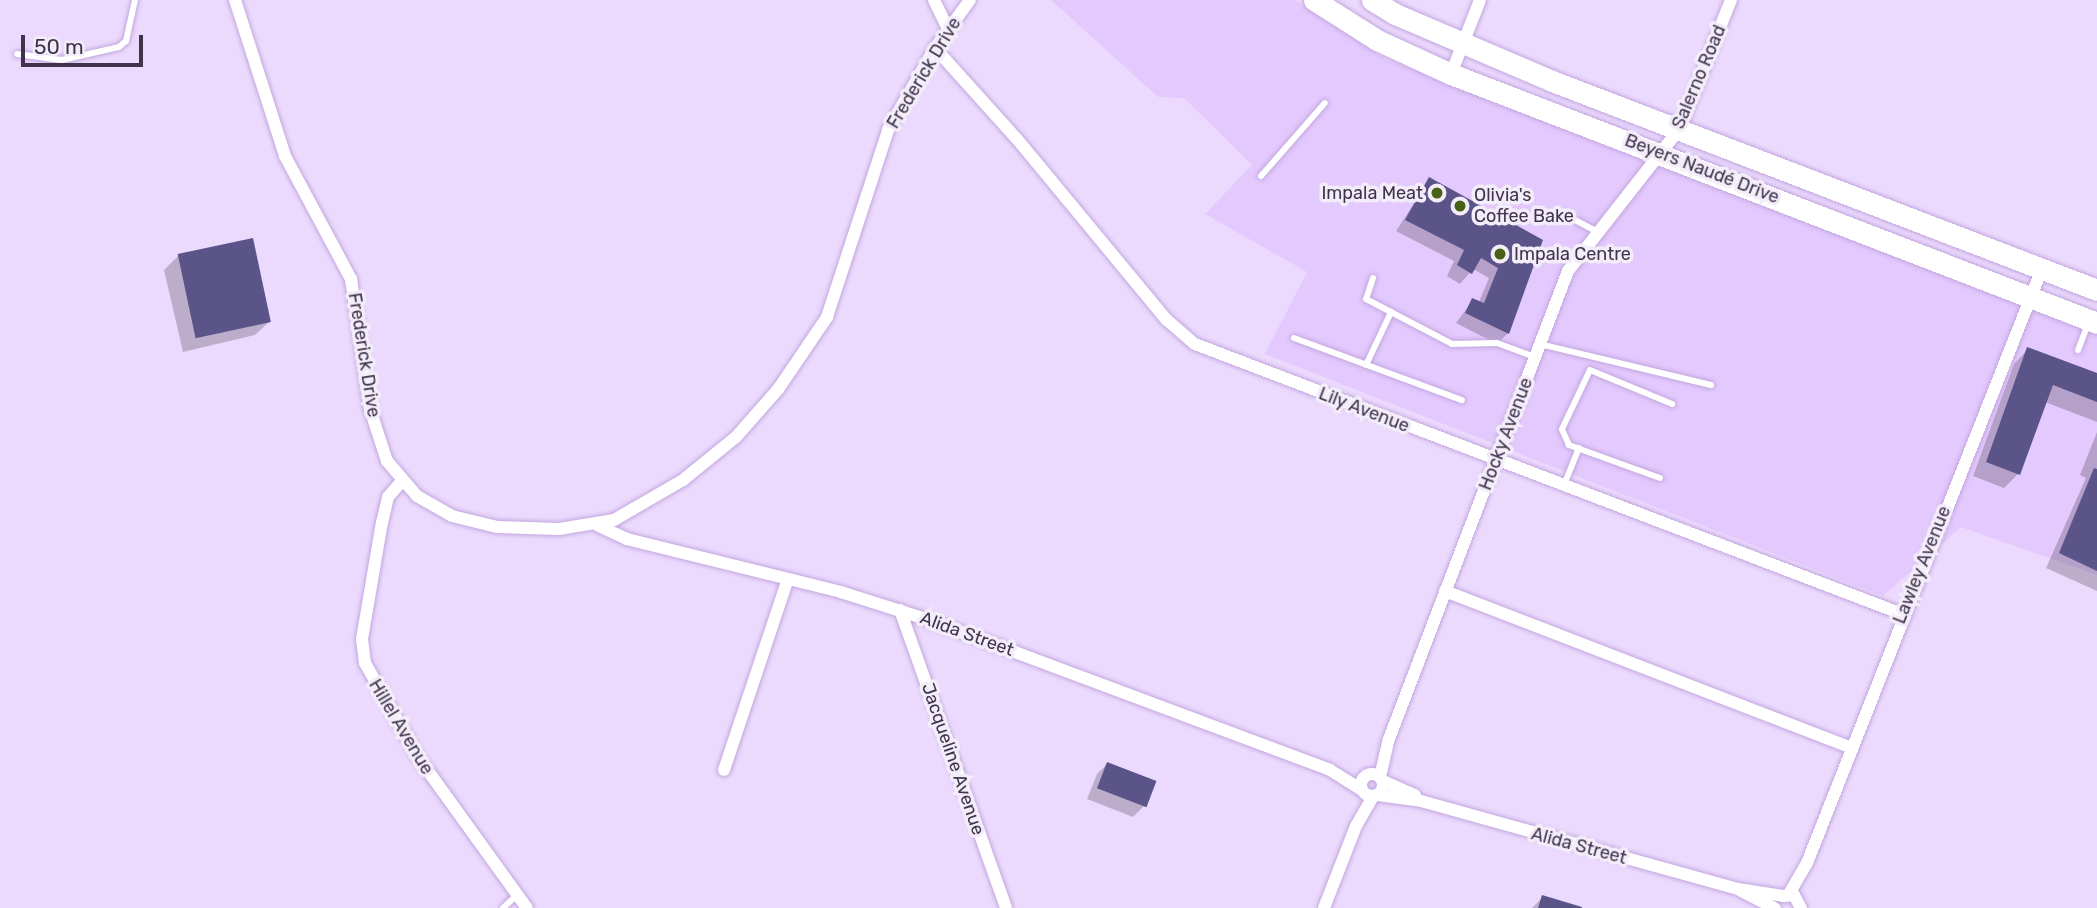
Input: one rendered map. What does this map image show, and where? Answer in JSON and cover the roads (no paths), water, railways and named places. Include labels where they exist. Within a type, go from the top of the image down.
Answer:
[{"type":"main road","name":"Beyers Naudé Drive","points":[[1314,0],[1377,40],[1451,74],[1663,152],[2093,321]]},
{"type":"main road","name":"Beyers Naudé Drive","points":[[1372,0],[1462,45],[2097,290]]},
{"type":"street","name":"Frederick Drive","points":[[235,0],[289,165],[351,279],[370,409],[387,461],[401,482],[427,504],[468,522],[522,529],[597,525],[631,512],[682,481],[736,437],[806,352],[841,281],[885,138],[935,48],[970,0]]},
{"type":"street","points":[[934,0],[948,29]]},
{"type":"street","points":[[1451,74],[1480,0]]},
{"type":"street","name":"Salerno Road","points":[[1663,152],[1680,128],[1731,0]]},
{"type":"street","name":"Lily Avenue","points":[[935,48],[1184,336],[1211,352],[1902,614]]},
{"type":"street","name":"Hocky Avenue","points":[[1375,777],[1573,260],[1663,152]]},
{"type":"street","name":"Lawley Avenue","points":[[1776,908],[1798,901],[1807,863],[1902,614],[2042,269]]},
{"type":"street","name":"Hillel Avenue","points":[[401,482],[388,497],[382,522],[362,639],[365,663],[418,757],[527,908]]},
{"type":"street","name":"Alida Street","points":[[597,525],[627,539],[900,610],[1330,770],[1369,794],[1421,801],[1738,888],[1798,901]]},
{"type":"street","points":[[724,770],[788,579]]},
{"type":"street","points":[[1446,591],[1851,748]]},
{"type":"street","name":"Jacqueline Avenue","points":[[900,610],[1006,908]]},
{"type":"street","name":"Alida Street","points":[[1330,770],[1375,777],[1421,801]]},
{"type":"street","points":[[1324,908],[1375,777]]},
{"type":"street","points":[[1369,794],[1375,777]]},
{"type":"street","name":"Alida Street","points":[[1738,888],[1776,908]]},
{"type":"lane","points":[[17,54],[62,60],[119,47],[126,41],[135,0]]},
{"type":"lane","points":[[1261,176],[1325,103]]},
{"type":"lane","points":[[1577,221],[1596,231]]},
{"type":"lane","points":[[1373,278],[1365,296],[1452,344],[1497,343],[1535,357]]},
{"type":"lane","points":[[1366,365],[1391,312]]},
{"type":"lane","points":[[2078,350],[2093,321]]},
{"type":"lane","points":[[1294,338],[1462,400]]},
{"type":"lane","points":[[1540,344],[1711,385]]},
{"type":"lane","points":[[1660,478],[1569,444],[1562,429],[1590,370],[1672,404]]},
{"type":"lane","points":[[1563,486],[1579,448]]},
{"type":"lane","points":[[503,908],[517,895]]},
{"type":"place","name":"Impala Meat","points":[[1437,193]]},
{"type":"place","name":"Olivia's Coffee Bake","points":[[1460,206]]},
{"type":"place","name":"Impala Centre","points":[[1500,254]]}]
